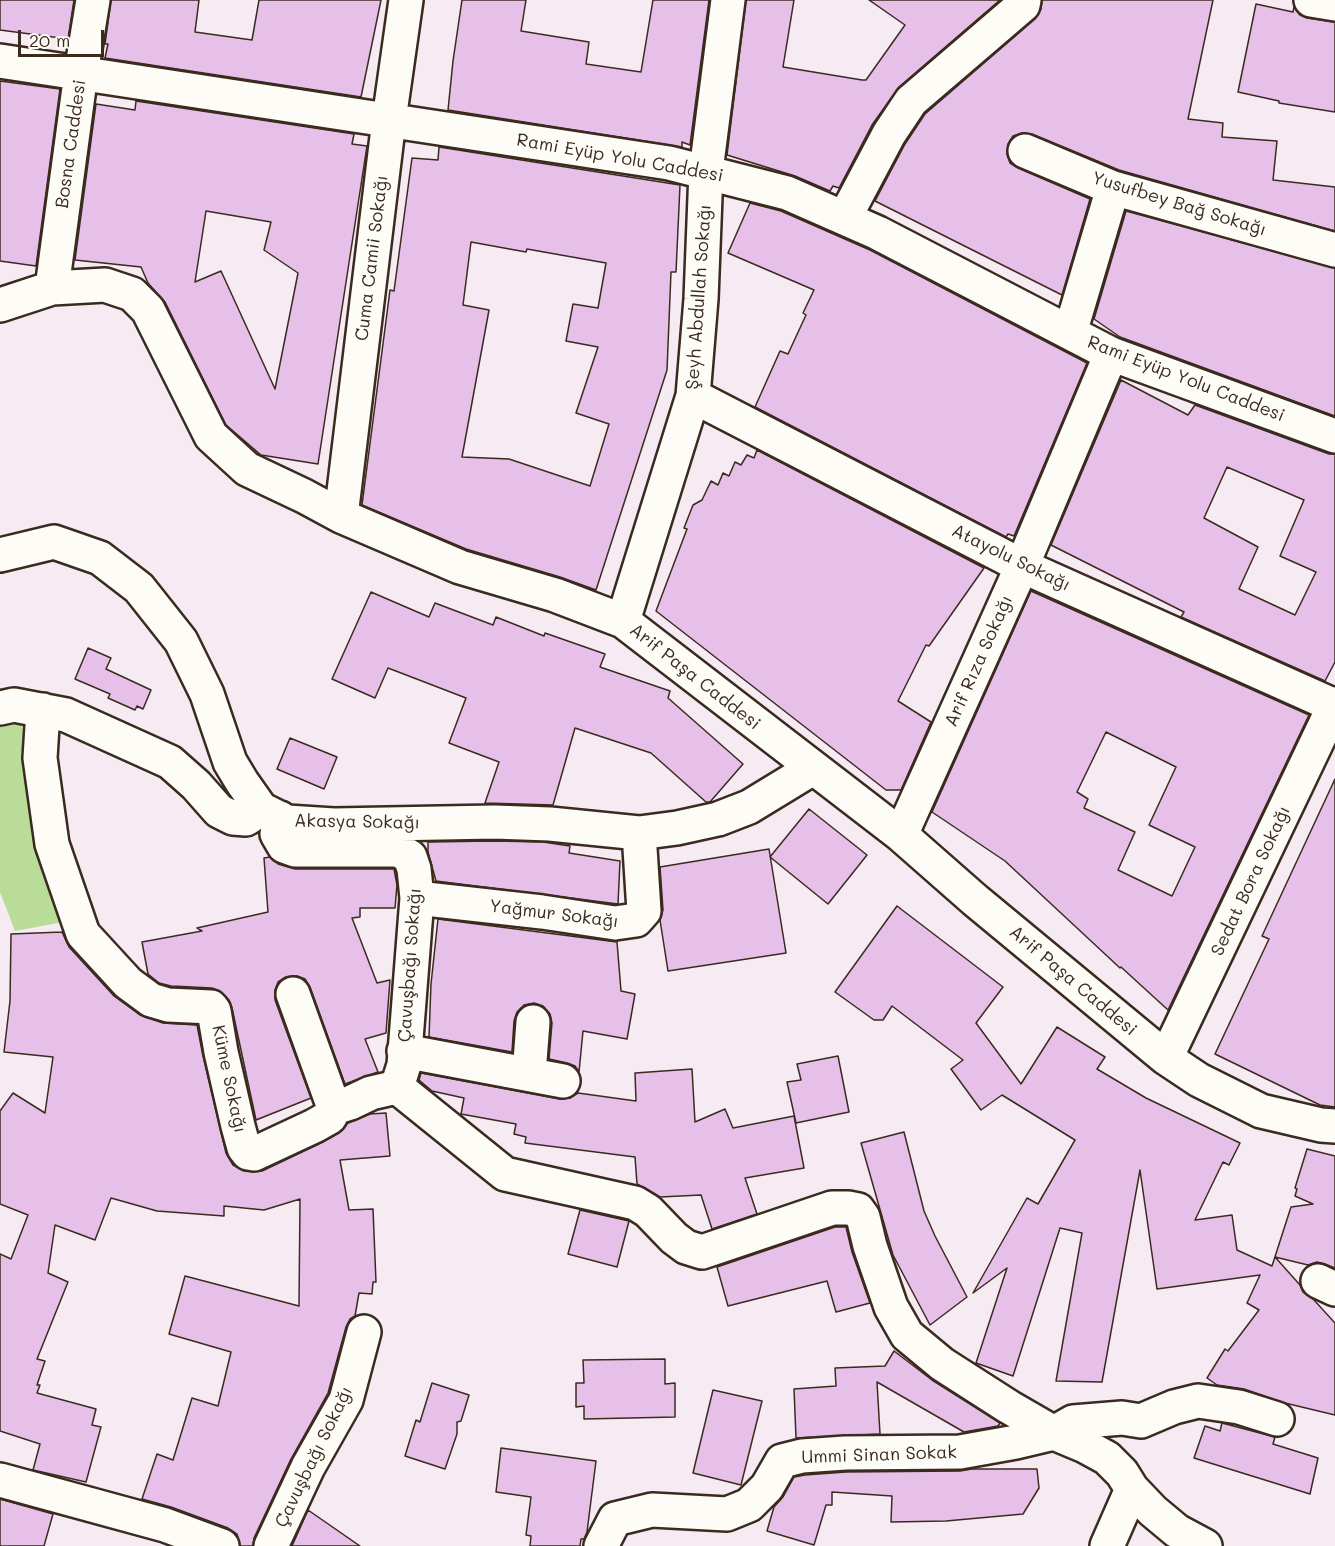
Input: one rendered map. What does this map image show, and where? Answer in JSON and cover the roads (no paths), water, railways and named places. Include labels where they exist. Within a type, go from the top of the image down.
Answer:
[{"type":"street","name":"Bosna Caddesi","points":[[52,288],[93,0]]},
{"type":"street","name":"Cuma Camii Sokağı","points":[[341,516],[389,120],[406,0]]},
{"type":"street","name":"Şeyh Abdullah Sokağı","points":[[623,621],[693,396],[701,299],[706,171],[728,0]]},
{"type":"street","points":[[845,217],[889,135],[911,101],[1023,4],[1024,0]]},
{"type":"street","points":[[1311,0],[1335,4]]},
{"type":"street","name":"Rami Eyüp Yolu Caddesi","points":[[0,61],[669,163],[787,193],[845,217],[1111,354],[1335,436]]},
{"type":"street","name":"Yusufbey Bağ Sokağı","points":[[1025,151],[1113,188],[1335,250]]},
{"type":"street","points":[[1070,333],[1113,188]]},
{"type":"street","name":"Arif Paşa Caddesi","points":[[0,305],[52,288],[105,285],[132,294],[148,310],[211,436],[247,469],[341,516],[460,567],[555,595],[623,621],[901,835],[1166,1058],[1199,1080],[1261,1111],[1321,1125],[1335,1126]]},
{"type":"street","name":"Arif Rıza Sokağı","points":[[901,835],[1022,566],[1111,354]]},
{"type":"street","name":"Atayolu Sokağı","points":[[693,396],[1022,566],[1335,705]]},
{"type":"street","points":[[0,555],[54,542],[100,558],[139,588],[181,641],[207,694],[230,762],[270,814],[246,819],[232,818],[219,811],[196,785],[170,762],[66,716],[14,706]]},
{"type":"street","name":"Sedat Bora Sokağı","points":[[1166,1058],[1335,705]]},
{"type":"street","name":"Küme Sokağı","points":[[14,706],[40,758],[52,844],[83,934],[128,983],[151,1000],[168,1005],[212,1007],[238,1126],[244,1148],[248,1153],[254,1154],[330,1117],[334,1108],[371,1093],[397,1087]]},
{"type":"street","name":"Akasya Sokağı","points":[[270,814],[287,822],[334,825],[495,822],[550,824],[639,832],[677,828],[718,819],[749,807],[813,768]]},
{"type":"street","name":"Çavuşbağı Sokağı","points":[[270,814],[284,846],[295,850],[399,850],[410,857],[414,869],[417,898],[404,1065],[397,1087]]},
{"type":"street","name":"Yağmur Sokağı","points":[[417,898],[615,923],[636,920],[644,911],[639,832]]},
{"type":"street","points":[[293,994],[334,1108]]},
{"type":"street","points":[[529,1074],[533,1022]]},
{"type":"street","points":[[404,1051],[563,1081]]},
{"type":"street","points":[[397,1087],[505,1174],[635,1203],[648,1211],[686,1247],[702,1252],[832,1209],[858,1210],[863,1217],[870,1246],[891,1307],[907,1335],[942,1364],[1054,1433],[1107,1458],[1153,1511],[1177,1531],[1204,1546]]},
{"type":"street","name":"Çavuşbağı Sokağı","points":[[271,1546],[308,1467],[346,1400],[364,1332]]},
{"type":"street","name":"Ummi Sinan Sokak","points":[[600,1546],[615,1519],[652,1510],[727,1514],[749,1505],[767,1487],[782,1461],[802,1456],[845,1453],[960,1452],[1054,1433],[1073,1422],[1102,1418],[1141,1421],[1174,1407],[1198,1401],[1239,1407],[1277,1419]]},
{"type":"street","points":[[0,1480],[165,1525],[222,1546]]},
{"type":"street","points":[[1107,1546],[1132,1489]]}]
